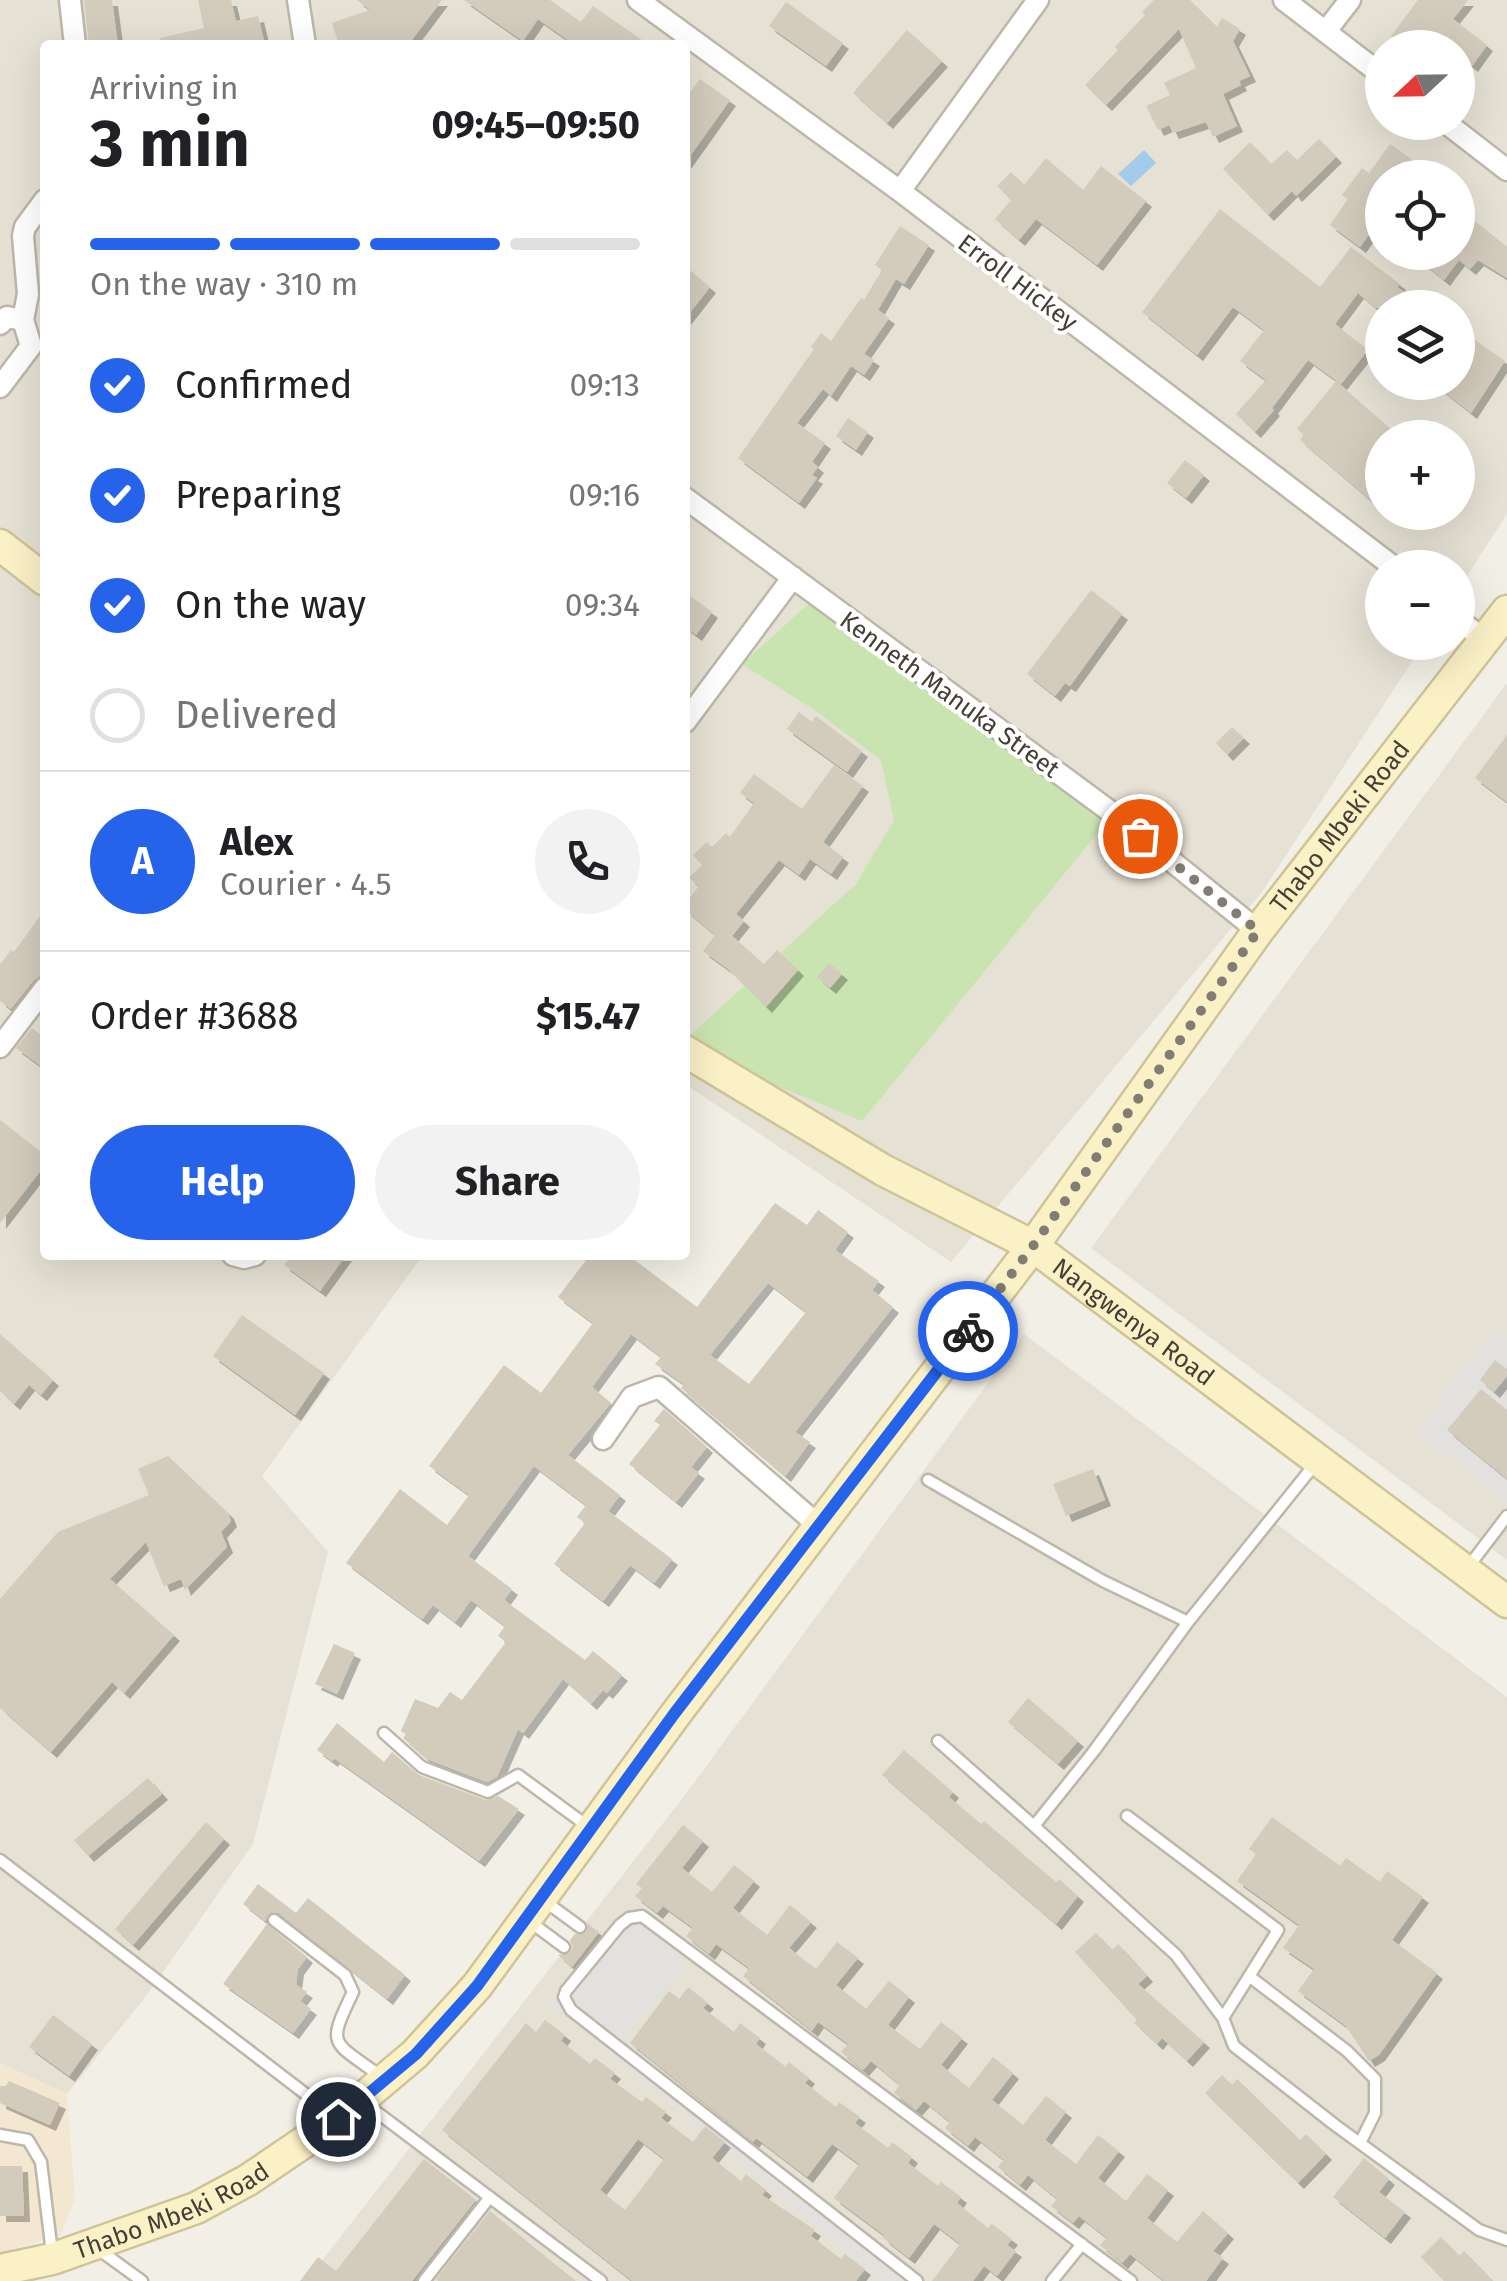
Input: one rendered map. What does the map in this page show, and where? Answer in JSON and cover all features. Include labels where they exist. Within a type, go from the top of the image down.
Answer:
[{"type":"main road","points":[[0,545],[40,576]]},
{"type":"main road","name":"Thabo Mbeki Road","points":[[0,2270],[52,2259],[196,2208],[248,2180],[349,2109],[416,2054],[477,1986],[591,1829],[1033,1246],[1258,931],[1499,628]]},
{"type":"main road","name":"Nangwenya Road","points":[[690,1054],[883,1170],[1033,1246],[1507,1602]]},
{"type":"street","points":[[70,0],[74,40]]},
{"type":"street","points":[[298,0],[304,40]]},
{"type":"street","name":"Erroll Hickey","points":[[638,0],[900,191],[1371,550]]},
{"type":"street","points":[[900,191],[1038,0]]},
{"type":"street","points":[[1284,0],[1365,62]]},
{"type":"street","points":[[1326,32],[1350,0]]},
{"type":"street","points":[[1468,140],[1507,170]]},
{"type":"street","points":[[0,386],[31,346],[8,318],[28,294],[22,236],[40,207]]},
{"type":"street","name":"Kenneth Manuka Street","points":[[690,502],[1111,812],[1258,931]]},
{"type":"street","points":[[690,715],[793,577]]},
{"type":"street","points":[[0,1047],[40,995]]},
{"type":"street","points":[[603,1439],[632,1397],[659,1387],[819,1526]]},
{"type":"lane","points":[[1034,1826],[1094,1752],[1188,1622],[1318,1460]]},
{"type":"lane","points":[[928,1480],[1103,1581],[1188,1622]]},
{"type":"lane","points":[[1465,1571],[1507,1516]]},
{"type":"lane","points":[[384,1733],[422,1767],[488,1792],[518,1775],[591,1829]]},
{"type":"lane","points":[[938,1741],[1176,1955],[1224,2018],[1234,2046],[1479,2230],[1507,2240]]},
{"type":"lane","points":[[1127,1816],[1278,1930],[1224,2018]]},
{"type":"lane","points":[[0,1860],[349,2109],[490,2197],[601,2281]]},
{"type":"lane","points":[[533,1908],[580,1927]]},
{"type":"lane","points":[[533,1908],[564,1947]]},
{"type":"lane","points":[[917,2281],[571,2010],[564,1997],[566,1990],[599,1942],[629,1918],[642,1916],[1132,2281]]},
{"type":"lane","points":[[274,1920],[344,1975],[353,1992],[335,2029],[336,2037],[342,2048],[384,2080]]},
{"type":"lane","points":[[1250,1976],[1348,2051],[1375,2078],[1376,2112],[1360,2144]]},
{"type":"lane","points":[[0,2135],[28,2140],[41,2162],[52,2259]]},
{"type":"lane","points":[[424,2281],[490,2197]]},
{"type":"lane","points":[[1052,2281],[1082,2244]]},
{"type":"lane","points":[[93,2246],[142,2281]]},
{"type":"shaded area","points":[[0,0],[1507,0],[1507,514],[1475,564],[1475,550],[1365,550],[1365,660],[1413,660],[1262,892],[951,1262],[690,1087],[690,40],[40,40],[40,1260],[419,1260],[262,1476],[328,1552],[253,1844],[147,1995],[67,2094],[0,2063]]},
{"type":"shaded area","points":[[1507,683],[1507,1560],[1091,1248]]},
{"type":"shaded area","points":[[1492,1329],[1507,1341],[1507,1505],[1417,1430]]},
{"type":"shaded area","points":[[1024,1334],[1507,1697],[1507,2281],[306,2281],[685,1795]]},
{"type":"shaded area","points":[[625,1908],[688,1961],[622,2042],[908,2281],[881,2281],[548,2002]]},
{"type":"shaded area","points":[[0,2063],[67,2094],[75,2200],[60,2236],[0,2252]]},
{"type":"green space","points":[[816,597],[1110,818],[862,1121],[690,1050],[690,1035],[856,884],[894,820],[881,760],[813,709],[742,664]]},
{"type":"water","points":[[1144,150],[1156,163],[1131,186],[1118,174]]},
{"type":"building","points":[[84,0],[112,0],[117,40],[88,40]]},
{"type":"building","points":[[198,0],[231,0],[236,21],[258,16],[264,40],[160,40],[204,28]]},
{"type":"building","points":[[357,0],[442,0],[412,40],[337,40],[332,23],[370,10]]},
{"type":"building","points":[[464,0],[550,0],[581,22],[593,6],[642,40],[568,40],[538,19],[522,40]]},
{"type":"building","points":[[1154,0],[1190,0],[1217,27],[1222,18],[1240,29],[1233,41],[1250,76],[1223,94],[1237,126],[1213,137],[1206,122],[1173,133],[1169,125],[1158,130],[1146,106],[1170,95],[1164,83],[1196,68],[1179,29],[1106,105],[1085,85],[1118,50],[1115,47]]},
{"type":"building","points":[[1418,0],[1468,0],[1453,19],[1467,30],[1396,30]]},
{"type":"building","points":[[786,2],[843,43],[826,66],[769,26]]},
{"type":"building","points":[[907,30],[942,61],[887,123],[853,93]]},
{"type":"building","points":[[1475,36],[1487,45],[1475,62]]},
{"type":"building","points":[[700,79],[730,100],[690,156],[690,92]]},
{"type":"building","points":[[1319,139],[1336,157],[1296,196],[1292,191],[1268,215],[1223,169],[1250,142],[1271,164],[1287,150],[1297,160]]},
{"type":"building","points":[[1390,144],[1413,160],[1378,160]]},
{"type":"building","points":[[1046,158],[1083,190],[1101,166],[1146,201],[1097,265],[1036,219],[1019,240],[995,219],[1011,200],[997,186],[1011,172],[1024,185]]},
{"type":"building","points":[[1362,168],[1365,240],[1360,247],[1330,225],[1348,199],[1342,195]]},
{"type":"building","points":[[1220,209],[1320,287],[1351,247],[1365,258],[1365,270],[1381,270],[1400,284],[1397,287],[1401,290],[1365,290],[1365,299],[1358,293],[1335,324],[1365,348],[1365,354],[1341,384],[1308,360],[1255,432],[1236,414],[1266,380],[1240,361],[1264,330],[1233,307],[1197,355],[1142,312]]},
{"type":"building","points":[[1475,221],[1507,247],[1507,278],[1478,260],[1475,263]]},
{"type":"building","points":[[900,226],[929,245],[904,284],[896,279],[878,310],[889,318],[864,354],[874,360],[864,375],[851,366],[831,396],[823,389],[797,423],[825,443],[812,462],[818,467],[812,475],[817,478],[799,503],[738,458],[814,349],[811,347],[821,333],[831,341],[861,298],[864,300],[882,270],[875,265]]},
{"type":"building","points":[[690,270],[710,287],[690,313]]},
{"type":"building","points":[[1432,270],[1452,270],[1444,280]]},
{"type":"building","points":[[1475,340],[1505,361],[1471,413],[1455,400],[1475,400]]},
{"type":"building","points":[[1336,381],[1380,420],[1365,420],[1365,495],[1300,440],[1304,435],[1297,429]]},
{"type":"building","points":[[848,418],[868,432],[856,450],[836,436]]},
{"type":"building","points":[[1185,460],[1204,475],[1186,498],[1167,483]]},
{"type":"building","points":[[1091,590],[1122,614],[1070,686],[1065,683],[1055,696],[1027,674]]},
{"type":"building","points":[[690,596],[712,612],[696,635],[690,631]]},
{"type":"building","points":[[799,712],[812,722],[816,716],[862,751],[847,772],[787,729]]},
{"type":"building","points":[[1232,727],[1244,738],[1227,755],[1216,743]]},
{"type":"building","points":[[1507,735],[1507,802],[1475,778]]},
{"type":"building","points":[[834,765],[863,786],[823,842],[843,857],[831,874],[810,859],[799,875],[779,860],[736,914],[744,921],[732,936],[764,964],[777,950],[798,970],[766,1007],[728,969],[703,951],[715,935],[690,914],[690,898],[699,886],[690,877],[702,865],[693,855],[707,842],[712,847],[726,833],[730,837],[754,803],[740,793],[754,774],[802,809]]},
{"type":"building","points":[[40,916],[40,976],[11,1009],[0,1001],[0,965],[11,950],[14,952]]},
{"type":"building","points":[[829,963],[842,974],[830,988],[817,977]]},
{"type":"building","points":[[32,1028],[40,1034],[40,1065],[16,1048]]},
{"type":"building","points":[[0,1120],[40,1151],[40,1171],[0,1223]]},
{"type":"building","points":[[775,1203],[807,1225],[818,1210],[848,1232],[835,1250],[879,1281],[872,1290],[893,1307],[795,1432],[810,1442],[785,1476],[681,1388],[684,1384],[655,1364],[661,1357],[631,1334],[592,1387],[611,1403],[568,1455],[620,1495],[608,1511],[672,1559],[654,1583],[630,1565],[603,1601],[554,1564],[585,1523],[577,1517],[586,1505],[534,1466],[468,1556],[512,1589],[504,1600],[585,1660],[593,1651],[622,1675],[591,1704],[563,1679],[523,1733],[518,1729],[497,1777],[487,1782],[427,1759],[403,1738],[406,1734],[401,1731],[415,1699],[438,1708],[450,1692],[462,1700],[506,1642],[498,1636],[505,1626],[471,1600],[455,1622],[433,1605],[422,1619],[346,1563],[400,1489],[447,1525],[469,1495],[429,1466],[504,1365],[541,1393],[593,1323],[558,1297],[586,1260],[635,1260],[697,1307]],"holes":[[[768,1283],[806,1312],[749,1384],[710,1355]]]},
{"type":"building","points":[[288,1260],[342,1260],[320,1291],[284,1265]]},
{"type":"building","points":[[242,1315],[324,1373],[295,1415],[213,1356]]},
{"type":"building","points":[[0,1334],[53,1380],[41,1395],[29,1385],[14,1404],[0,1391]]},
{"type":"building","points":[[1495,1360],[1507,1369],[1507,1376],[1494,1392],[1480,1380]]},
{"type":"building","points":[[1481,1389],[1507,1410],[1507,1479],[1447,1430]]},
{"type":"building","points":[[664,1409],[707,1447],[691,1467],[699,1473],[676,1502],[629,1464],[660,1425],[654,1421]]},
{"type":"building","points":[[168,1456],[228,1513],[231,1521],[221,1532],[227,1547],[185,1590],[181,1579],[164,1586],[146,1542],[110,1579],[174,1635],[124,1693],[112,1682],[51,1752],[0,1708],[0,1599],[58,1532],[149,1495],[138,1469]]},
{"type":"building","points":[[1093,1469],[1105,1500],[1066,1516],[1053,1484]]},
{"type":"building","points":[[334,1644],[355,1653],[337,1694],[315,1684]]},
{"type":"building","points":[[1028,1698],[1078,1741],[1058,1764],[1008,1722]]},
{"type":"building","points":[[337,1723],[384,1762],[392,1752],[419,1775],[486,1800],[498,1796],[519,1809],[479,1861],[334,1758],[332,1761],[317,1750]]},
{"type":"building","points":[[904,1750],[953,1792],[949,1797],[981,1824],[984,1821],[1078,1896],[1056,1924],[882,1775]]},
{"type":"building","points":[[148,1778],[162,1794],[88,1856],[74,1840]]},
{"type":"building","points":[[1272,1817],[1340,1866],[1346,1858],[1380,1882],[1387,1871],[1423,1897],[1392,1940],[1437,1973],[1379,2055],[1369,2061],[1346,2026],[1298,1991],[1314,1969],[1283,1948],[1299,1925],[1237,1881],[1256,1854],[1249,1849]]},
{"type":"building","points":[[206,1822],[224,1839],[133,1945],[115,1929]]},
{"type":"building","points":[[683,1825],[703,1841],[682,1868],[712,1892],[734,1865],[754,1881],[733,1908],[767,1935],[790,1905],[811,1922],[789,1948],[816,1969],[837,1942],[858,1958],[836,1985],[866,2009],[889,1981],[909,1997],[888,2025],[920,2049],[941,2022],[962,2038],[941,2065],[969,2088],[993,2057],[1013,2073],[992,2100],[1023,2125],[1046,2096],[1066,2112],[1045,2140],[1076,2164],[1098,2135],[1119,2151],[1098,2178],[1126,2201],[1147,2174],[1168,2190],[1147,2218],[1177,2242],[1203,2211],[1228,2233],[1213,2251],[1223,2258],[1206,2281],[1164,2281],[1130,2254],[1122,2263],[1100,2245],[1107,2238],[1079,2216],[1073,2223],[1051,2206],[1057,2199],[1028,2175],[1020,2185],[998,2167],[1004,2160],[975,2137],[968,2146],[945,2128],[950,2122],[924,2101],[916,2110],[894,2093],[900,2085],[871,2061],[863,2070],[841,2052],[848,2044],[818,2022],[812,2031],[743,1976],[749,1968],[716,1944],[709,1954],[686,1936],[693,1928],[663,1906],[657,1913],[635,1896],[642,1888],[636,1884]]},
{"type":"building","points":[[258,1884],[296,1913],[308,1898],[405,1975],[387,1999],[279,1913],[270,1912],[265,1921],[243,1904]]},
{"type":"building","points":[[267,1924],[307,1957],[298,1969],[296,1985],[307,1992],[300,2001],[311,2009],[293,2033],[223,1984]]},
{"type":"building","points":[[588,1924],[599,1932],[572,1967],[558,1955],[570,1953],[570,1940],[575,1934],[586,1933]]},
{"type":"building","points":[[1096,1933],[1112,1950],[1118,1944],[1147,1976],[1138,1984],[1204,2042],[1187,2061],[1162,2038],[1157,2044],[1134,2023],[1137,2020],[1075,1952]]},
{"type":"building","points":[[688,1987],[708,2003],[703,2008],[734,2032],[740,2023],[760,2038],[756,2044],[786,2067],[789,2062],[809,2078],[805,2083],[836,2107],[839,2102],[860,2117],[855,2123],[888,2148],[892,2142],[912,2157],[908,2163],[938,2186],[941,2182],[961,2197],[957,2203],[988,2228],[992,2224],[1012,2239],[1007,2245],[1016,2251],[997,2276],[984,2266],[973,2281],[932,2281],[960,2244],[934,2224],[909,2258],[883,2238],[834,2198],[859,2164],[832,2144],[807,2177],[756,2138],[753,2142],[630,2043],[669,1991],[679,1999]]},
{"type":"building","points":[[53,2015],[92,2044],[69,2076],[29,2047]]},
{"type":"building","points":[[545,2020],[565,2035],[561,2041],[590,2064],[595,2058],[615,2073],[610,2079],[642,2102],[646,2097],[666,2112],[661,2118],[693,2142],[705,2126],[725,2142],[712,2158],[741,2181],[746,2174],[766,2190],[762,2195],[815,2230],[811,2236],[841,2259],[845,2254],[865,2269],[856,2281],[632,2281],[442,2130],[526,2023],[536,2032]],"holes":[[[638,2139],[664,2159],[625,2210],[600,2190]]]},
{"type":"building","points":[[1222,2075],[1232,2085],[1237,2079],[1300,2140],[1306,2134],[1326,2154],[1298,2183],[1205,2093]]},
{"type":"building","points":[[9,2081],[60,2103],[50,2125],[0,2103],[0,2086]]},
{"type":"building","points":[[1364,2158],[1389,2179],[1379,2192],[1405,2212],[1385,2238],[1333,2197]]},
{"type":"building","points":[[424,2159],[476,2200],[412,2281],[300,2281],[318,2257],[336,2271]]},
{"type":"building","points":[[0,2166],[22,2166],[24,2216],[0,2216]]},
{"type":"building","points":[[490,2211],[576,2281],[438,2281]]},
{"type":"building","points":[[1441,2237],[1459,2256],[1464,2251],[1493,2281],[1444,2281],[1421,2257]]},
{"type":"way so far","points":[[968,1331],[1258,931],[1140,836]]},
{"type":"route","points":[[338,2119],[416,2054],[477,1986],[674,1714],[968,1331]]}]
